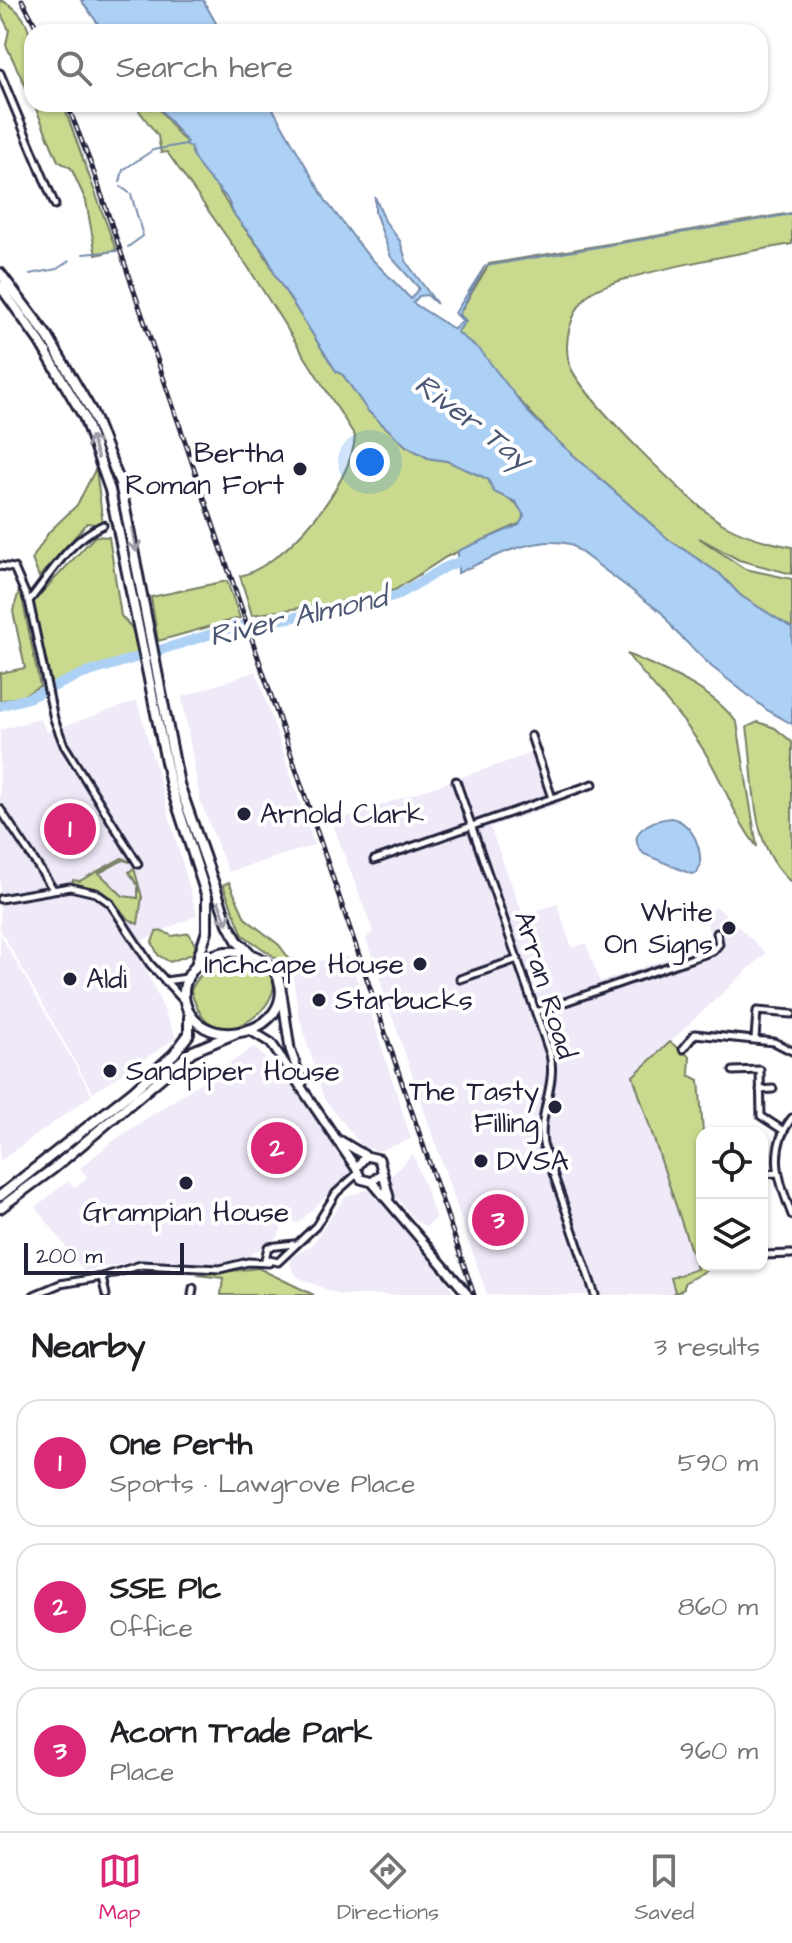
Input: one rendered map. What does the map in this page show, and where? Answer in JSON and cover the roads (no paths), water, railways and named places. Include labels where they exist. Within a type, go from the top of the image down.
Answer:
[{"type":"highway","points":[[0,273],[48,337],[92,412],[120,483],[171,786],[207,897],[207,931],[196,965],[188,978],[184,1001],[189,1016],[189,1034],[174,1054],[133,1091],[0,1196]]},
{"type":"highway","points":[[0,286],[40,342],[84,417],[110,490],[146,629]]},
{"type":"highway","points":[[0,1208],[54,1168],[193,1051],[250,1030],[273,1013],[280,988],[270,963],[249,952],[234,936],[209,876],[179,784],[154,677]]},
{"type":"highway","points":[[196,965],[214,954],[249,952]]},
{"type":"highway","points":[[189,1016],[208,1029],[236,1033]]},
{"type":"main road","points":[[280,988],[290,1049],[306,1094]]},
{"type":"main road","points":[[250,1030],[271,1043],[339,1139],[357,1171],[391,1201],[468,1295]]},
{"type":"main road","points":[[339,1139],[366,1156],[379,1159],[391,1201]]},
{"type":"main road","points":[[357,1171],[366,1156]]},
{"type":"main road","points":[[368,1181],[382,1173]]},
{"type":"street","points":[[0,73],[55,205]]},
{"type":"street","points":[[29,601],[53,565],[92,529],[103,525]]},
{"type":"street","points":[[0,566],[14,568],[29,601],[54,719],[64,745],[138,864]]},
{"type":"street","points":[[531,736],[552,798]]},
{"type":"street","name":"Arran Road","points":[[456,781],[536,1012],[553,1072],[542,1121],[543,1144],[595,1295]]},
{"type":"street","points":[[374,860],[593,784]]},
{"type":"street","points":[[0,809],[53,889]]},
{"type":"street","points":[[0,899],[53,889],[84,889],[110,903],[164,981],[184,1001]]},
{"type":"street","points":[[536,1012],[713,951],[719,944],[717,933]]},
{"type":"street","points":[[460,979],[518,959]]},
{"type":"street","points":[[164,981],[188,978]]},
{"type":"street","points":[[755,1039],[757,1011],[792,1014]]},
{"type":"street","points":[[683,1049],[695,1034],[774,1042],[792,1051]]},
{"type":"street","points":[[733,1071],[760,1070],[761,1116],[784,1131]]},
{"type":"street","points":[[760,1090],[773,1089]]},
{"type":"street","points":[[792,1118],[777,1152],[778,1173],[792,1215]]},
{"type":"street","points":[[34,1295],[60,1284],[102,1277],[141,1265],[220,1269],[248,1262],[278,1262],[316,1226],[357,1171]]},
{"type":"street","points":[[768,1174],[778,1173]]},
{"type":"street","points":[[345,1184],[368,1181]]},
{"type":"street","points":[[248,1262],[268,1247],[294,1244]]},
{"type":"street","points":[[276,1246],[282,1257]]},
{"type":"street","points":[[264,1251],[269,1263]]},
{"type":"street","points":[[768,1255],[792,1254]]},
{"type":"street","points":[[102,1277],[106,1295]]},
{"type":"water","points":[[81,0],[203,0],[216,24],[98,24]]},
{"type":"water","name":"River Tay","points":[[163,112],[275,112],[326,201],[366,253],[411,299],[419,288],[391,257],[375,212],[375,197],[385,221],[400,241],[407,263],[437,304],[427,295],[419,296],[413,303],[454,329],[463,321],[455,313],[485,266],[459,314],[466,321],[457,332],[480,350],[529,413],[553,437],[668,539],[720,574],[741,596],[792,628],[792,724],[767,710],[712,667],[675,631],[662,613],[570,544],[527,545],[458,573],[458,551],[519,525],[524,516],[516,502],[494,492],[488,479],[447,461],[428,458],[406,446],[368,411],[343,375],[336,371],[275,275],[268,258],[234,214],[227,199],[200,167],[191,147],[185,145],[187,142]]},
{"type":"water","points":[[671,818],[685,825],[696,840],[700,857],[697,873],[691,874],[644,854],[638,847],[638,834],[642,829]]},
{"type":"waterway","points":[[120,182],[123,170],[153,150],[186,144]]},
{"type":"waterway","points":[[121,187],[131,194],[143,236],[128,247]]},
{"type":"waterway","points":[[486,266],[792,214]]},
{"type":"waterway","points":[[83,254],[117,251]]},
{"type":"waterway","points":[[30,274],[57,269],[69,261]]},
{"type":"waterway","name":"River Almond","points":[[0,706],[28,698],[80,675],[234,627],[344,609],[398,595],[468,558]]},
{"type":"railway","points":[[22,0],[35,24]]},
{"type":"railway","points":[[70,112],[92,167],[474,1295]]},
{"type":"place","name":"Bertha Roman Fort","points":[[300,469]]},
{"type":"place","name":"Arnold Clark","points":[[244,814]]},
{"type":"place","name":"One Perth","points":[[70,829]]},
{"type":"place","name":"Write On Signs","points":[[729,928]]},
{"type":"place","name":"Inchcape House","points":[[420,964]]},
{"type":"place","name":"Aldi","points":[[70,979]]},
{"type":"place","name":"Starbucks","points":[[319,1000]]},
{"type":"place","name":"Sandpiper House","points":[[110,1071]]},
{"type":"place","name":"The Tasty Filling","points":[[555,1107]]},
{"type":"place","name":"SSE Plc","points":[[277,1148]]},
{"type":"place","name":"DVSA","points":[[481,1161]]},
{"type":"place","name":"Grampian House","points":[[186,1183]]},
{"type":"place","name":"Acorn Trade Park","points":[[498,1220]]}]
